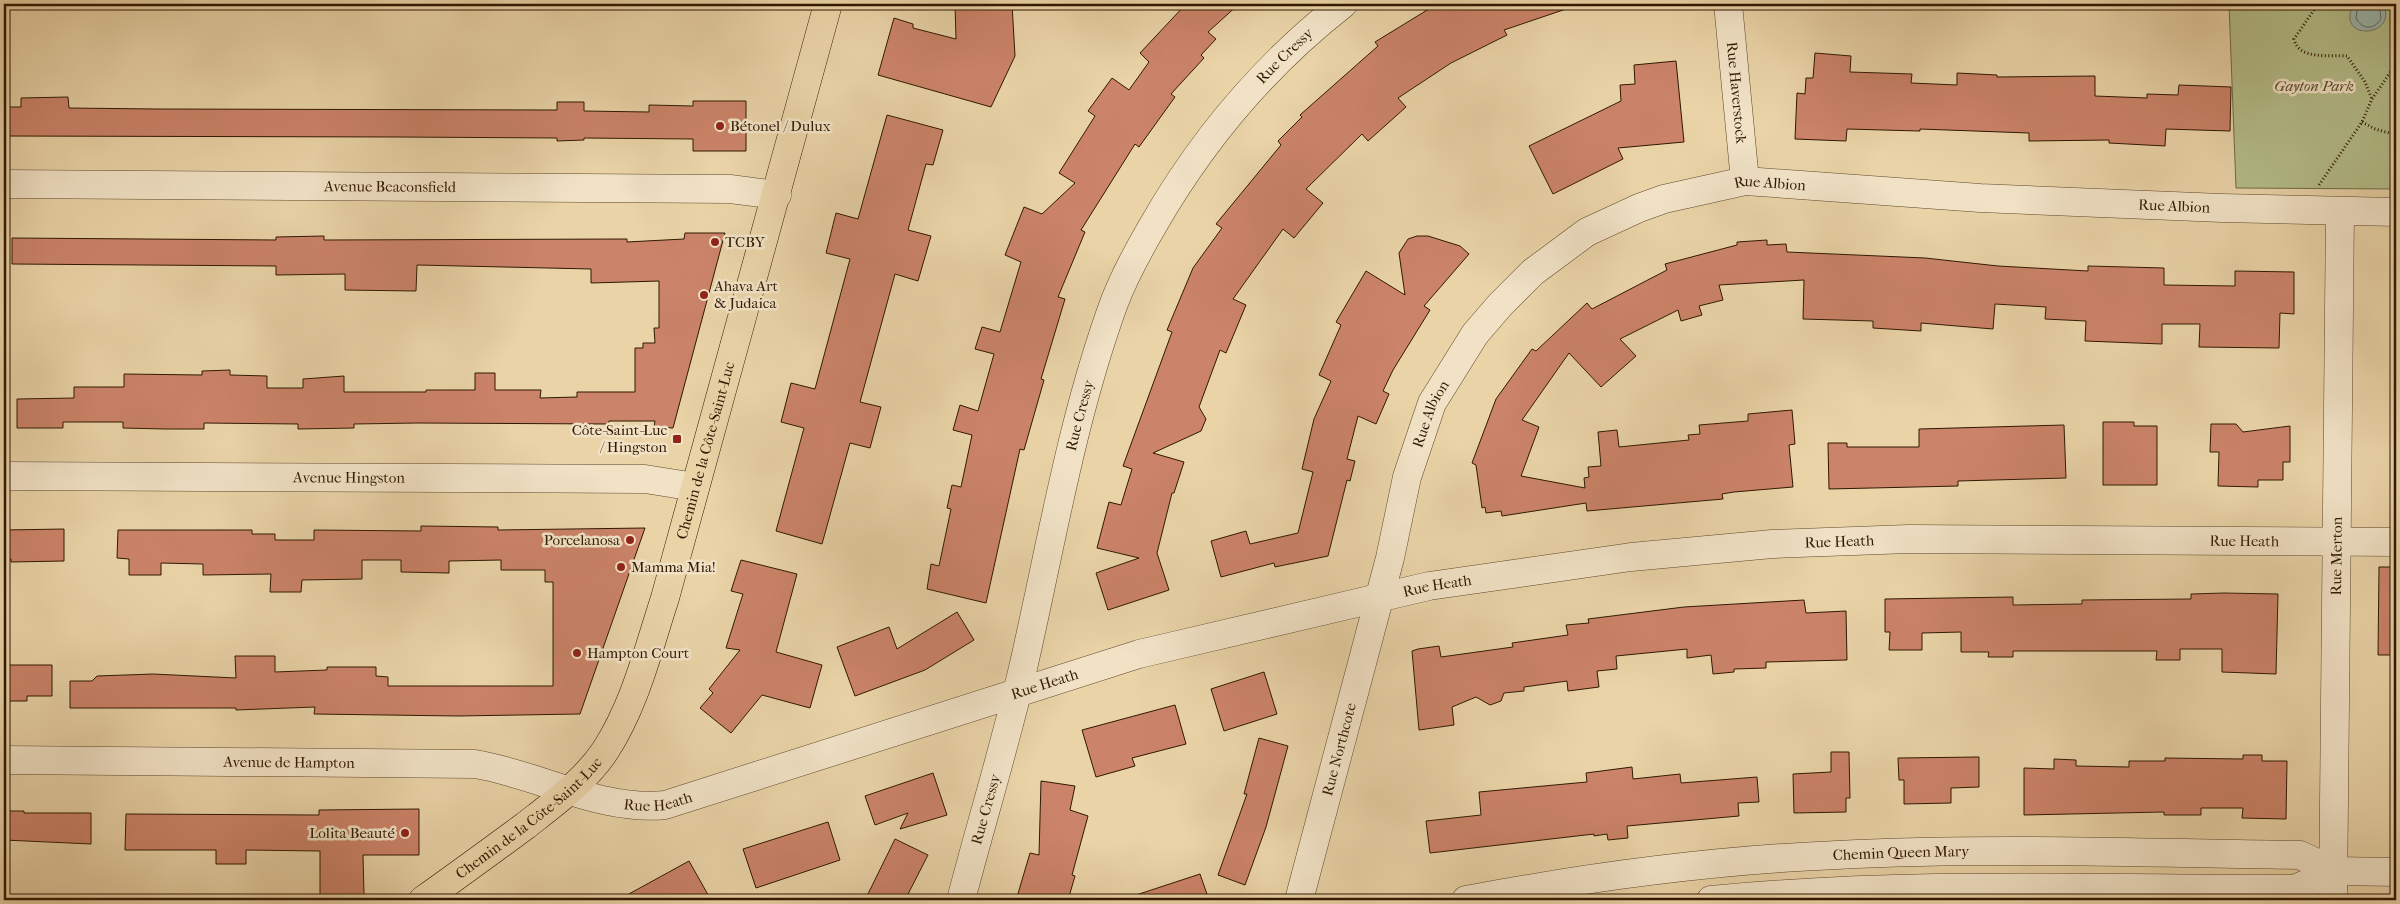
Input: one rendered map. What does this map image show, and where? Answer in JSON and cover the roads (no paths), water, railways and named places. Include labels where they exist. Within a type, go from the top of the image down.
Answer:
[{"type":"main road","name":"Chemin de la Côte-Saint-Luc","points":[[423,900],[487,855],[570,790],[604,752],[632,696],[665,598],[828,4]]},
{"type":"street","name":"Rue Cressy","points":[[961,900],[1016,693],[1075,434],[1114,302],[1131,266],[1180,180],[1223,122],[1295,43],[1343,4]]},
{"type":"street","name":"Rue Haverstock","points":[[1728,4],[1745,181]]},
{"type":"street","name":"Rue Albion","points":[[1379,599],[1407,477],[1432,403],[1450,371],[1482,327],[1533,272],[1588,232],[1639,208],[1664,199],[1745,181],[1980,198],[2340,212],[2396,212]]},
{"type":"street","name":"Avenue Beaconsfield","points":[[4,184],[730,189],[777,194]]},
{"type":"street","name":"Rue Merton","points":[[2333,900],[2340,212]]},
{"type":"street","name":"Avenue Hingston","points":[[4,476],[645,479],[695,486]]},
{"type":"street","name":"Rue Heath","points":[[570,790],[635,806],[665,805],[1140,654],[1429,586],[1562,566],[1631,557],[1772,544],[1909,539],[2396,542]]},
{"type":"street","name":"Rue Northcote","points":[[1299,900],[1379,599]]},
{"type":"street","name":"Avenue de Hampton","points":[[4,760],[459,764],[497,768],[570,790]]},
{"type":"street","name":"Chemin Queen Mary","points":[[1466,900],[1632,874],[1776,858],[1872,853],[2300,854],[2334,871],[2396,872]]},
{"type":"street","points":[[1776,858],[1778,894]]},
{"type":"street","name":"Chemin Queen Mary","points":[[1710,900],[1778,894],[1912,888],[2296,889],[2334,871]]},
{"type":"water","points":[[2354,4],[2383,4],[2386,15],[2383,24],[2376,29],[2358,30],[2352,25],[2350,16]]},
{"type":"place","name":"Bétonel / Dulux","points":[[720,126]]},
{"type":"place","name":"TCBY","points":[[715,242]]},
{"type":"place","name":"Ahava Art & Judaica","points":[[704,295]]},
{"type":"place","name":"Côte-Saint-Luc / Hingston","points":[[677,439]]},
{"type":"place","name":"Porcelanosa","points":[[630,540]]},
{"type":"place","name":"Mamma Mia!","points":[[621,567]]},
{"type":"place","name":"Hampton Court","points":[[577,653]]},
{"type":"place","name":"Lolita Beauté","points":[[405,833]]},
{"type":"park label","name":"Gayton Park","points":[[2314,86]]}]
